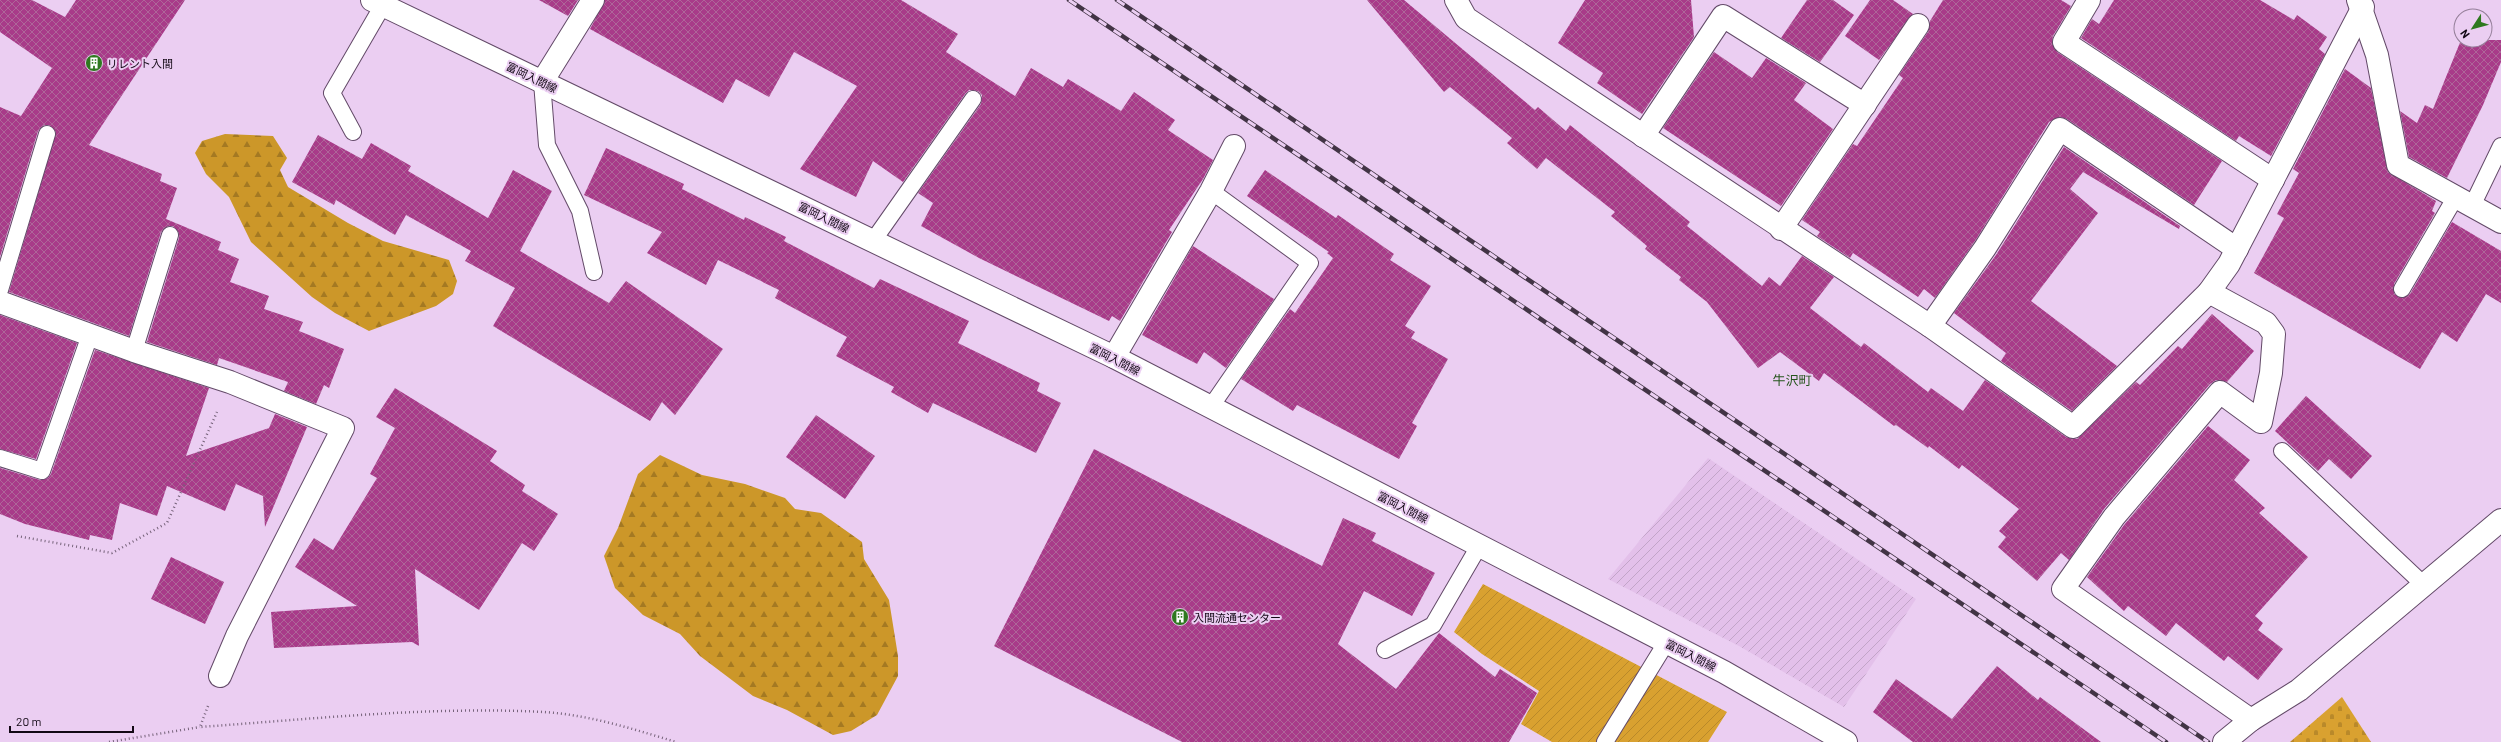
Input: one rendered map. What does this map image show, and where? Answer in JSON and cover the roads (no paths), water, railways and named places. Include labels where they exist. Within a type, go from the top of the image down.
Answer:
[{"type":"street","points":[[542,82],[593,0]]},
{"type":"street","points":[[1456,0],[1466,18],[1781,229],[1930,326],[2073,427],[2209,292],[2237,248],[2273,180],[2360,4]]},
{"type":"street","points":[[2089,0],[2064,42],[2273,180]]},
{"type":"street","name":"富岡入間線","points":[[378,3],[1114,358],[1724,672],[1837,740]]},
{"type":"street","points":[[2360,4],[2377,55],[2398,165],[2501,222]]},
{"type":"street","points":[[1643,136],[1722,16],[1865,105]]},
{"type":"street","points":[[1781,229],[1918,25]]},
{"type":"street","points":[[1930,326],[1985,248],[2060,129],[2237,248]]},
{"type":"street","points":[[1114,358],[1211,191],[1234,146]]},
{"type":"street","points":[[2209,292],[2266,323],[2274,334],[2271,373],[2261,422],[2220,392],[2114,517],[2063,589],[2251,720]]},
{"type":"street","points":[[0,302],[134,351],[230,382],[343,428],[237,636],[220,676]]},
{"type":"street","points":[[2224,742],[2251,720],[2299,690],[2499,524]]},
{"type":"lane","points":[[353,132],[332,93],[378,3]]},
{"type":"lane","points":[[542,82],[547,145],[580,212],[594,272]]},
{"type":"lane","points":[[873,241],[973,99]]},
{"type":"lane","points":[[0,290],[47,134]]},
{"type":"lane","points":[[2402,290],[2501,146]]},
{"type":"lane","points":[[1210,408],[1310,263],[1211,191]]},
{"type":"lane","points":[[134,351],[170,235]]},
{"type":"lane","points":[[0,458],[42,471],[90,335]]},
{"type":"lane","points":[[2282,452],[2424,585]]},
{"type":"lane","points":[[1385,650],[1433,625],[1478,546]]},
{"type":"lane","points":[[1604,742],[1666,643]]},
{"type":"railway","points":[[1069,0],[2166,742]]},
{"type":"railway","points":[[1117,0],[2208,742]]},
{"type":"place","name":"リレント入間","points":[[94,63]]},
{"type":"place","name":"入間流通センター","points":[[1180,617]]},
{"type":"district","name":"牛沢町","points":[[1792,380]]}]
